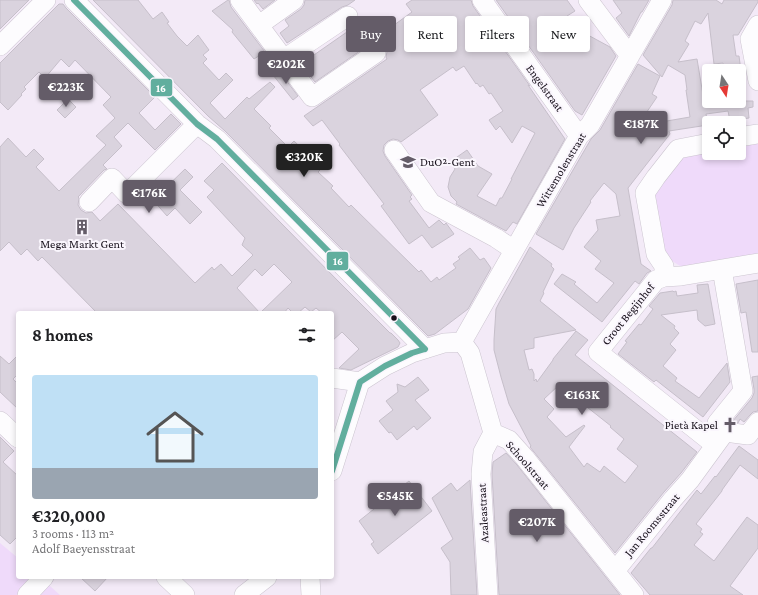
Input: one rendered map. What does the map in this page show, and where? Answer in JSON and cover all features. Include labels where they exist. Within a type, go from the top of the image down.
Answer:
[{"type":"street","points":[[0,46],[46,0]]},
{"type":"street","points":[[74,0],[197,124],[217,139],[425,349]]},
{"type":"street","points":[[240,0],[312,97],[376,53]]},
{"type":"street","points":[[259,25],[294,0]]},
{"type":"street","name":"Engelstraat","points":[[482,0],[579,136]]},
{"type":"street","points":[[588,0],[630,56]]},
{"type":"street","name":"Wittemolenstraat","points":[[462,342],[579,136],[590,125],[662,0]]},
{"type":"street","points":[[284,59],[346,17]]},
{"type":"street","points":[[758,25],[750,39],[758,82]]},
{"type":"street","points":[[89,202],[112,178],[126,194],[197,124]]},
{"type":"street","points":[[746,136],[758,134]]},
{"type":"street","name":"Groot Begijnhof","points":[[664,277],[664,266],[656,254],[645,193],[678,149],[702,144]]},
{"type":"street","points":[[394,150],[430,203],[496,238],[514,250]]},
{"type":"street","name":"Groot Begijnhof","points":[[720,439],[598,352],[656,280],[664,277],[681,276],[758,263]]},
{"type":"street","points":[[722,269],[743,391],[717,423],[720,439],[748,435],[758,422]]},
{"type":"street","points":[[334,465],[360,382],[385,366],[412,352],[444,343],[462,342],[470,353],[493,433]]},
{"type":"street","points":[[334,378],[360,382]]},
{"type":"street","points":[[0,421],[16,436]]},
{"type":"street","name":"Schoolstraat","points":[[493,433],[509,440],[517,449],[634,595]]},
{"type":"street","name":"Azaleastraat","points":[[488,595],[481,474],[483,452],[493,433]]},
{"type":"street","name":"Jan Roomsstraat","points":[[615,570],[690,480],[720,439]]},
{"type":"street","points":[[27,595],[42,579]]},
{"type":"street","points":[[168,579],[184,595]]},
{"type":"street","points":[[244,595],[264,579]]},
{"type":"street","points":[[310,579],[311,595]]},
{"type":"shaded area","points":[[758,141],[758,257],[685,269],[664,256],[651,193],[681,154],[702,150],[702,160],[746,160],[746,144]]},
{"type":"shaded area","points":[[0,543],[16,556],[16,579],[42,579],[60,595],[0,595]]},
{"type":"building","points":[[0,0],[29,0],[0,29]]},
{"type":"building","points":[[93,0],[138,0],[153,19],[162,12],[169,22],[167,23],[187,46],[198,35],[209,50],[203,55],[207,59],[203,63],[219,80],[226,73],[233,80],[210,103],[225,119],[247,97],[249,99],[270,82],[275,87],[254,109],[271,126],[269,128],[288,147],[294,141],[315,161],[321,169],[318,172],[333,186],[331,188],[349,207],[351,205],[419,272],[421,270],[431,282],[437,277],[439,280],[456,268],[453,264],[460,259],[458,257],[470,248],[480,260],[484,258],[491,268],[468,309],[435,334],[428,336]]},
{"type":"building","points":[[228,0],[231,7],[265,52],[254,59],[232,32],[233,30],[212,11]]},
{"type":"building","points":[[254,0],[275,0],[263,9]]},
{"type":"building","points":[[305,0],[355,0],[287,43],[280,33],[289,26],[285,20],[301,9]]},
{"type":"building","points":[[412,0],[471,0],[473,6],[480,16],[465,16],[465,52],[506,52],[565,139],[517,224],[513,222],[506,231],[456,204],[457,202],[451,196],[448,187],[450,177],[455,169],[450,162],[467,150],[478,166],[492,174],[477,196],[496,206],[500,198],[502,198],[535,133],[522,126],[512,143],[500,126],[496,130],[489,120],[503,111],[491,93],[489,94],[483,85],[480,87],[477,83],[476,84],[464,66],[456,71],[453,67],[420,90],[438,115],[401,142],[393,139],[384,145],[383,151],[385,156],[412,195],[410,197],[412,199],[409,201],[429,228],[439,220],[444,225],[446,223],[454,234],[432,248],[422,235],[409,244],[381,206],[384,204],[322,120],[313,126],[304,116],[387,59],[387,52],[396,52],[396,24],[404,18],[404,52],[457,52],[457,16],[406,16],[412,12],[406,4]]},
{"type":"building","points":[[496,0],[567,0],[575,11],[567,16],[537,16],[537,52],[590,52],[590,36],[610,47],[616,56],[582,115],[575,111],[529,46],[529,16],[507,16]]},
{"type":"building","points":[[613,0],[649,0],[629,36],[616,18],[622,13]]},
{"type":"building","points":[[673,0],[716,0],[722,4],[724,0],[758,0],[738,35],[733,35],[736,56],[739,56],[740,64],[714,64],[708,13],[701,24],[695,21],[685,41],[689,44],[678,62],[697,59],[702,89],[702,108],[746,108],[746,101],[753,101],[753,107],[748,108],[749,118],[746,118],[746,116],[729,116],[728,111],[706,114],[706,116],[702,116],[702,126],[669,131],[670,134],[628,188],[641,264],[651,271],[647,273],[639,284],[635,281],[602,322],[554,284],[562,274],[576,282],[574,284],[597,303],[614,283],[595,269],[601,261],[584,247],[598,230],[596,220],[620,216],[616,194],[604,183],[590,201],[591,202],[574,228],[563,250],[536,234],[591,139],[600,130],[638,64],[660,76],[652,94],[657,97],[640,122],[661,118],[661,122],[690,117],[685,75],[668,65],[662,77],[643,55],[672,5]]},
{"type":"building","points":[[59,4],[63,4],[155,97],[139,113],[155,130],[171,114],[181,124],[155,150],[128,123],[114,137],[122,146],[103,165],[107,169],[104,170],[78,197],[78,205],[81,210],[86,213],[92,212],[100,221],[118,204],[195,283],[212,267],[214,270],[221,264],[232,276],[253,255],[242,245],[245,238],[207,197],[214,190],[204,181],[222,163],[398,340],[400,343],[398,347],[351,370],[339,368],[359,349],[342,332],[334,339],[334,311],[320,311],[316,308],[310,311],[305,307],[300,311],[291,311],[288,308],[286,311],[262,311],[292,282],[274,264],[262,276],[255,269],[237,288],[258,311],[95,311],[42,257],[38,261],[27,249],[21,255],[9,242],[0,251],[0,147],[8,138],[26,157],[34,149],[44,159],[36,167],[59,191],[106,145],[96,136],[115,118],[103,105],[111,97],[75,60],[69,67],[61,59],[45,78],[39,72],[24,87],[26,89],[21,94],[22,95],[8,110],[0,102],[0,63]]},
{"type":"building","points":[[346,33],[346,52],[358,52],[315,82],[301,64]]},
{"type":"building","points":[[279,71],[298,96],[293,100],[273,75]]},
{"type":"building","points":[[68,99],[76,107],[65,118],[57,110]]},
{"type":"building","points":[[185,169],[193,177],[180,190],[202,212],[190,224],[175,208],[167,216],[153,200]]},
{"type":"building","points":[[530,247],[552,264],[551,266],[554,269],[540,301],[576,330],[534,338],[534,348],[524,350],[529,370],[532,369],[534,374],[534,381],[536,379],[537,382],[553,359],[576,331],[588,340],[575,355],[697,452],[615,553],[530,447],[531,446],[509,404],[501,377],[494,350],[496,309]],"holes":[[[559,385],[611,426],[610,427],[624,439],[617,449],[638,466],[625,483],[604,466],[600,472],[587,463],[584,467],[569,447],[585,426],[584,425],[566,437],[547,417],[554,409],[544,399]]]},
{"type":"building","points":[[758,280],[758,352],[752,352],[746,312],[741,313],[736,284]]},
{"type":"building","points":[[708,284],[715,324],[705,326],[698,320],[697,310],[661,315],[675,326],[674,328],[679,333],[670,344],[676,350],[663,366],[677,378],[675,381],[699,398],[727,363],[730,382],[703,417],[656,380],[654,382],[618,354],[627,342],[625,341],[639,324],[641,325],[653,309],[649,306],[660,293],[676,291],[677,296],[698,293],[697,285]]},
{"type":"building","points":[[0,356],[9,364],[16,357],[16,376],[13,379],[16,382],[16,407],[0,392]]},
{"type":"building","points":[[758,376],[758,411],[753,412],[744,422],[740,419],[738,423],[732,422],[752,398],[754,389],[752,377]]},
{"type":"building","points":[[418,377],[429,390],[415,400],[431,418],[417,430],[414,426],[397,440],[379,421],[393,410],[386,401],[398,392],[397,384],[405,387]]},
{"type":"building","points":[[0,437],[14,451],[3,462],[16,474],[16,538],[10,544],[0,535]]},
{"type":"building","points":[[739,446],[758,460],[758,479],[740,465],[696,524],[702,529],[700,532],[703,534],[694,545],[714,561],[747,517],[758,525],[758,548],[730,586],[743,595],[650,595],[631,573],[697,490],[701,494],[715,476],[716,477]]},
{"type":"building","points":[[506,453],[620,595],[499,595],[492,474],[493,462]]},
{"type":"building","points":[[470,480],[477,595],[451,595],[450,562],[441,548],[453,539],[432,498],[451,483],[457,491]]},
{"type":"building","points":[[409,481],[432,511],[378,554],[371,544],[374,542],[359,521]]},
{"type":"building","points":[[82,579],[106,579],[95,591]]},
{"type":"transit line","name":"16","points":[[74,0],[197,124],[217,139],[425,349]]},
{"type":"transit line","name":"16","points":[[334,465],[360,382],[385,366],[412,353],[425,349]]},
{"type":"place","name":"DuO²-Gent","points":[[408,162]]},
{"type":"place","name":"Mega Markt Gent","points":[[82,227]]},
{"type":"place","name":"Pietà Kapel","points":[[730,425]]}]
